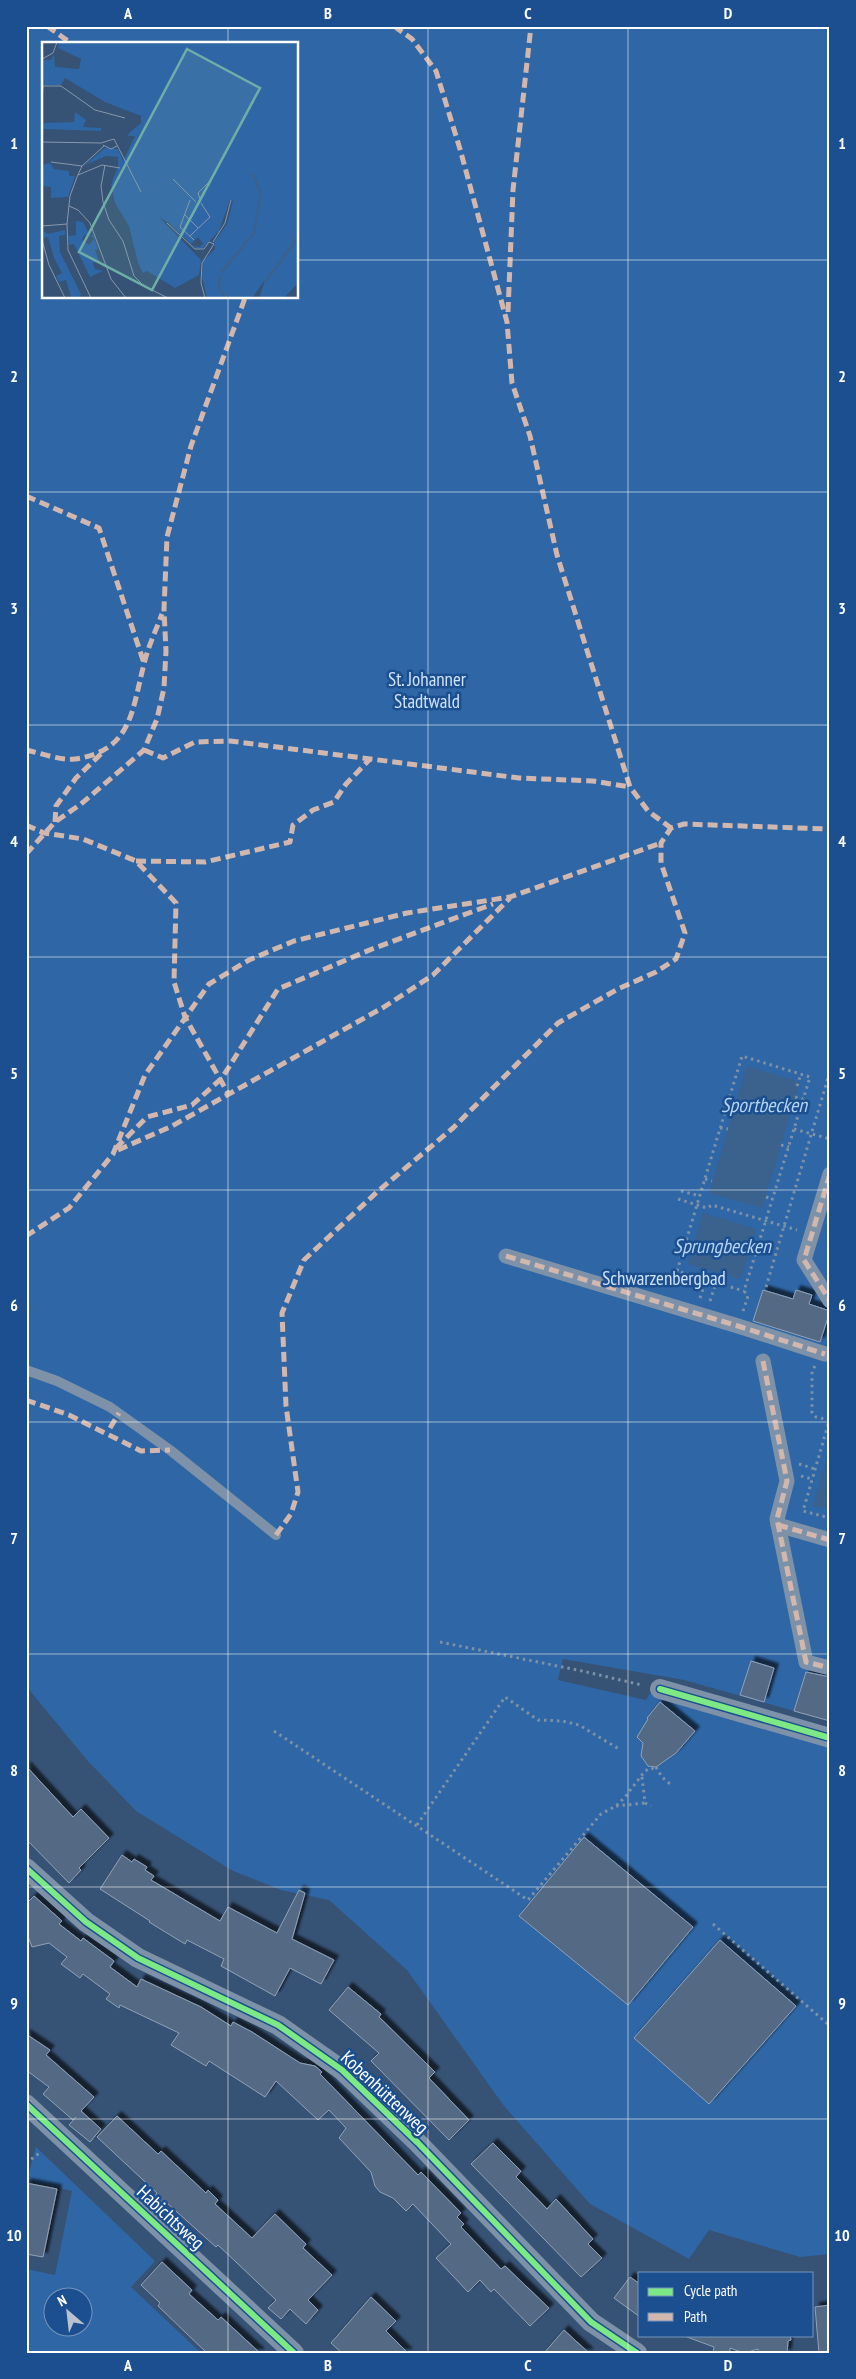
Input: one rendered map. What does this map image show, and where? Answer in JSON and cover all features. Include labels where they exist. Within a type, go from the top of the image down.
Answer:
[{"type":"street","points":[[830,1174],[804,1260],[830,1301]]},
{"type":"street","points":[[506,1256],[825,1354]]},
{"type":"street","points":[[764,1361],[787,1481],[777,1519],[806,1662],[830,1668]]},
{"type":"street","points":[[778,1525],[830,1540]]},
{"type":"street","points":[[660,1690],[830,1738]]},
{"type":"street","name":"Kobenhüttenweg","points":[[26,1868],[86,1922],[138,1958],[278,2025],[342,2070],[418,2143],[591,2322],[637,2353]]},
{"type":"street","name":"Habichtsweg","points":[[26,2104],[294,2353]]},
{"type":"lane","points":[[26,1370],[57,1381],[110,1407],[170,1450],[276,1536]]},
{"type":"path","points":[[738,1326],[748,1296],[744,1291],[677,1271],[742,1056],[810,1077],[744,1291]]},
{"type":"path","points":[[766,1287],[830,1071]]},
{"type":"path","points":[[737,1073],[744,1075]]},
{"type":"path","points":[[797,1086],[801,1074]]},
{"type":"path","points":[[796,1097],[803,1099]]},
{"type":"path","points":[[720,1128],[728,1129]]},
{"type":"path","points":[[794,1129],[830,1139]]},
{"type":"path","points":[[781,1144],[789,1147]]},
{"type":"path","points":[[705,1179],[712,1181]]},
{"type":"path","points":[[681,1191],[700,1196]]},
{"type":"path","points":[[766,1197],[773,1199]]},
{"type":"path","points":[[678,1199],[707,1208],[712,1205],[785,1226]]},
{"type":"path","points":[[699,1302],[706,1280]]},
{"type":"path","points":[[709,1305],[716,1282]]},
{"type":"path","points":[[825,1354],[812,1371],[812,1413],[816,1417],[829,1421],[803,1511],[830,1518]]},
{"type":"path","points":[[798,1463],[815,1469]]},
{"type":"path","points":[[804,1477],[812,1479]]},
{"type":"path","points":[[440,1642],[582,1671],[660,1690]]},
{"type":"path","points":[[416,1825],[505,1697],[538,1720],[562,1721],[579,1725],[619,1749]]},
{"type":"path","points":[[274,1730],[528,1900],[601,1814],[616,1806],[645,1802],[651,1806]]},
{"type":"path","points":[[616,1806],[651,1768],[657,1768],[662,1777],[670,1784]]},
{"type":"path","points":[[642,1776],[645,1802]]},
{"type":"path","points":[[713,1924],[830,2026]]},
{"type":"path","points":[[26,2163],[41,2152]]},
{"type":"green space","name":"St. Johanner Stadtwald","points":[[26,26],[830,26],[830,1721],[684,1680],[563,1659],[558,1680],[646,1700],[650,1693],[739,1722],[830,1747],[830,2254],[800,2257],[709,2230],[689,2259],[590,2204],[504,2106],[407,1970],[329,1900],[281,1890],[233,1871],[136,1811],[87,1760],[26,1686]]},
{"type":"green space","points":[[36,2147],[155,2261],[131,2287],[201,2353],[26,2353],[26,2269],[55,2275],[72,2191],[27,2180]]},
{"type":"water","name":"Sportbecken","points":[[747,1066],[800,1082],[762,1208],[709,1193]]},
{"type":"water","name":"Sprungbecken","points":[[703,1213],[756,1229],[741,1279],[688,1264]]},
{"type":"water","points":[[830,1448],[830,1509],[813,1506]]},
{"type":"building","points":[[763,1290],[793,1299],[796,1290],[812,1295],[809,1304],[830,1311],[820,1342],[753,1321]]},
{"type":"building","points":[[751,1661],[774,1668],[764,1702],[740,1695]]},
{"type":"building","points":[[806,1672],[830,1677],[830,1721],[794,1711]]},
{"type":"building","points":[[660,1702],[695,1731],[676,1753],[656,1767],[648,1766],[641,1756],[643,1743],[637,1737],[647,1718]]},
{"type":"building","points":[[26,1766],[73,1817],[81,1809],[109,1838],[79,1868],[81,1870],[69,1883],[26,1839]]},
{"type":"building","points":[[584,1837],[693,1927],[628,2005],[519,1916]]},
{"type":"building","points":[[122,1855],[132,1862],[134,1859],[147,1867],[145,1870],[154,1876],[151,1880],[220,1921],[228,1907],[277,1933],[299,1890],[305,1893],[292,1939],[334,1960],[321,1984],[290,1968],[275,1996],[221,1966],[224,1959],[187,1940],[185,1944],[149,1922],[100,1889]]},
{"type":"building","points":[[34,1896],[62,1921],[59,1924],[81,1941],[83,1938],[114,1961],[110,1967],[137,1987],[141,1979],[201,2007],[231,2026],[233,2022],[252,2032],[300,2063],[315,2066],[322,2072],[320,2074],[418,2175],[421,2172],[461,2213],[457,2217],[464,2224],[461,2227],[501,2269],[505,2266],[549,2308],[530,2326],[494,2289],[491,2292],[480,2280],[468,2292],[436,2258],[451,2244],[413,2204],[406,2211],[393,2198],[380,2192],[375,2186],[371,2172],[339,2138],[346,2128],[329,2110],[318,2120],[276,2081],[265,2097],[209,2061],[206,2066],[171,2045],[179,2033],[120,2005],[119,2008],[106,1999],[110,1994],[83,1974],[80,1978],[61,1964],[67,1957],[49,1943],[32,1947],[26,1931],[26,1904]]},
{"type":"building","points":[[720,1940],[796,2006],[709,2104],[634,2038]]},
{"type":"building","points":[[348,1987],[381,2014],[379,2017],[435,2072],[429,2078],[469,2120],[449,2140],[371,2061],[379,2053],[329,2010]]},
{"type":"building","points":[[26,2034],[50,2050],[46,2055],[94,2097],[81,2111],[101,2129],[90,2142],[69,2125],[76,2117],[73,2120],[43,2094],[49,2087],[26,2070]]},
{"type":"building","points":[[117,2116],[158,2154],[161,2151],[206,2193],[208,2190],[218,2200],[215,2204],[252,2238],[275,2214],[306,2244],[303,2248],[332,2275],[308,2300],[318,2310],[306,2324],[290,2309],[281,2319],[268,2308],[276,2300],[218,2245],[216,2247],[167,2203],[165,2205],[155,2196],[157,2193],[97,2137]]},
{"type":"building","points":[[493,2143],[521,2171],[516,2177],[547,2209],[556,2199],[593,2239],[588,2244],[602,2258],[581,2277],[471,2164]]},
{"type":"building","points":[[26,2183],[57,2189],[43,2257],[26,2254]]},
{"type":"building","points":[[162,2262],[192,2290],[189,2294],[218,2320],[221,2317],[260,2353],[207,2353],[158,2306],[160,2303],[141,2285]]},
{"type":"building","points":[[630,2277],[638,2283],[638,2316],[614,2298]]},
{"type":"building","points":[[371,2297],[396,2321],[386,2331],[408,2353],[342,2353],[331,2343]]},
{"type":"building","points":[[830,2305],[830,2353],[819,2353],[815,2307]]},
{"type":"building","points":[[564,2330],[589,2353],[544,2353]]},
{"type":"building","points":[[790,2336],[791,2340],[788,2341],[787,2353],[758,2353],[758,2349],[744,2353],[730,2348],[730,2353],[713,2353],[714,2347],[687,2337]]},
{"type":"marked path","points":[[47,26],[69,42]]},
{"type":"marked path","points":[[394,26],[412,39],[436,71],[460,149],[507,322],[512,383],[530,436],[557,555],[630,787],[648,811],[671,828]]},
{"type":"marked path","points":[[508,312],[513,190],[531,26]]},
{"type":"marked path","points":[[26,854],[55,822],[81,804],[144,750],[157,719],[164,688],[166,651],[164,609],[167,537],[191,446],[245,299]]},
{"type":"marked path","points":[[26,496],[99,528],[144,663]]},
{"type":"marked path","points":[[26,750],[57,758],[75,759],[94,755],[119,738],[132,712],[146,658],[162,614]]},
{"type":"marked path","points":[[144,750],[163,758],[195,742],[230,741],[519,778],[593,781],[630,787]]},
{"type":"marked path","points":[[55,822],[56,806],[76,778],[103,752]]},
{"type":"marked path","points":[[136,861],[205,862],[290,842],[293,825],[313,810],[334,802],[346,784],[370,759]]},
{"type":"marked path","points":[[276,1535],[291,1514],[298,1492],[286,1406],[282,1313],[304,1260],[377,1192],[453,1128],[558,1023],[618,989],[656,972],[676,959],[685,933],[661,863],[661,843],[671,828],[684,824],[830,829]]},
{"type":"marked path","points":[[26,825],[44,833],[83,839],[136,861],[176,903],[174,982],[185,1017],[229,1095]]},
{"type":"marked path","points":[[26,1236],[69,1208],[113,1154],[145,1075],[209,984],[249,960],[294,941],[407,913],[510,897],[661,843]]},
{"type":"marked path","points":[[118,1150],[172,1126],[384,1007],[433,975],[510,898]]},
{"type":"marked path","points":[[116,1148],[147,1117],[192,1105],[222,1078],[278,989],[372,949],[493,904]]},
{"type":"marked path","points":[[830,1174],[804,1260],[830,1301]]},
{"type":"marked path","points":[[506,1256],[825,1354]]},
{"type":"marked path","points":[[763,1361],[787,1481],[777,1519],[806,1662],[830,1668]]},
{"type":"marked path","points":[[26,1400],[69,1415],[141,1451],[170,1450]]},
{"type":"marked path","points":[[110,1428],[119,1413]]},
{"type":"marked path","points":[[778,1525],[830,1540]]},
{"type":"cycle path","points":[[660,1689],[830,1738]]},
{"type":"cycle path","points":[[26,1868],[86,1922],[138,1958],[278,2025],[342,2070],[418,2143],[591,2322],[637,2353]]},
{"type":"cycle path","points":[[26,2104],[294,2353]]},
{"type":"park label","name":"Schwarzenbergbad","points":[[664,1278]]}]
